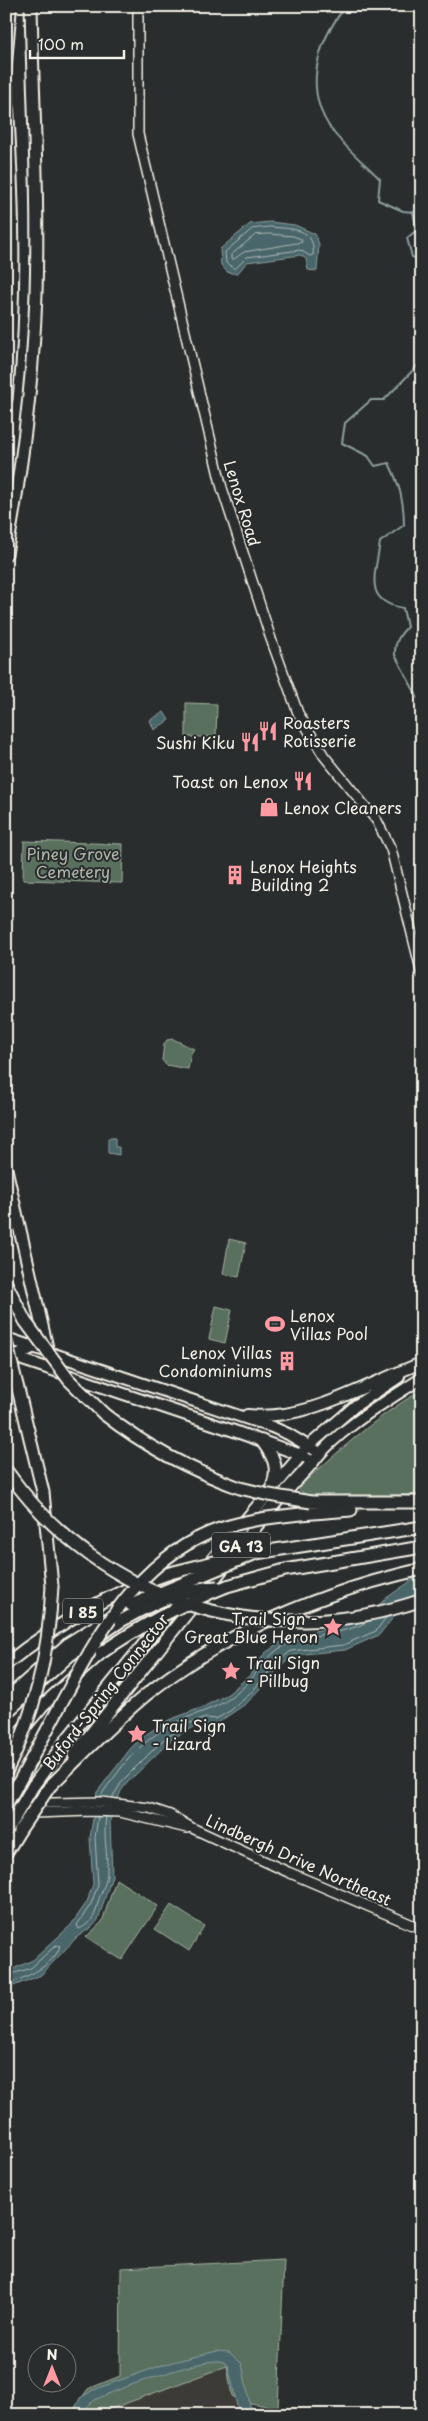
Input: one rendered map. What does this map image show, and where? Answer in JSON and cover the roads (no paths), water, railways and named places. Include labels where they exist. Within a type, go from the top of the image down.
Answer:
[{"type":"highway","points":[[6,554],[22,458],[34,329],[36,194],[31,6]]},
{"type":"highway","points":[[6,86],[14,252],[12,328],[6,399]]},
{"type":"highway","points":[[6,1168],[48,1352]]},
{"type":"highway","points":[[6,1283],[25,1321],[68,1380],[104,1414],[127,1432],[176,1462],[240,1488],[269,1495],[311,1502],[403,1503]]},
{"type":"highway","points":[[10,1356],[33,1347],[42,1321]]},
{"type":"highway","points":[[6,1340],[43,1492],[52,1586],[43,1669],[26,1731],[6,1772]]},
{"type":"highway","points":[[262,1441],[273,1456],[276,1466],[276,1475],[272,1488]]},
{"type":"highway","name":"Buford-Spring Connector","points":[[6,1831],[33,1786],[68,1738],[304,1451]]},
{"type":"highway","name":"Buford-Spring Connector","points":[[6,1853],[50,1786],[269,1510],[317,1458]]},
{"type":"highway","points":[[6,1470],[36,1508],[59,1530],[96,1559],[146,1588],[198,1608],[254,1619],[309,1622],[376,1613],[422,1600]]},
{"type":"highway","points":[[6,1804],[97,1639],[117,1608],[138,1582],[170,1555],[209,1533],[251,1520],[422,1502]]},
{"type":"highway","name":"I 85","points":[[6,1664],[28,1646],[92,1606],[146,1581],[256,1553],[422,1528]]},
{"type":"highway","name":"I 85","points":[[6,1748],[43,1705],[101,1653],[178,1606],[227,1586],[285,1570],[422,1547]]},
{"type":"highway","points":[[6,1699],[69,1643],[131,1605],[256,1553]]},
{"type":"highway","points":[[50,1786],[131,1708],[178,1672],[230,1639],[261,1623],[351,1587],[422,1569]]},
{"type":"highway","points":[[6,1713],[70,1655],[121,1620],[162,1600],[197,1587],[227,1586]]},
{"type":"main road","points":[[6,1340],[33,1347],[288,1434],[304,1451]]},
{"type":"main road","points":[[10,1356],[262,1441],[304,1451],[317,1458]]},
{"type":"main road","points":[[226,1412],[274,1415],[304,1410],[422,1363]]},
{"type":"main road","name":"GA 13","points":[[304,1451],[356,1406],[422,1363]]},
{"type":"main road","name":"GA 13","points":[[317,1458],[356,1422],[422,1378]]},
{"type":"street","name":"Lenox Road","points":[[138,6],[138,134],[222,488],[271,639],[298,714],[324,756],[377,821],[391,849],[422,974]]},
{"type":"street","name":"Lindbergh Drive Northeast","points":[[6,1804],[87,1802],[127,1809],[192,1828],[322,1888],[422,1929]]},
{"type":"street","name":"Lindbergh Drive Northeast","points":[[6,1814],[127,1809]]},
{"type":"water","points":[[270,222],[295,225],[315,234],[319,244],[317,271],[308,270],[306,259],[301,255],[247,262],[237,274],[227,272],[221,265],[220,249],[250,224]]},
{"type":"water","points":[[164,712],[169,720],[154,730],[150,720]]},
{"type":"water","points":[[108,1138],[115,1138],[115,1147],[119,1147],[119,1155],[108,1153]]},
{"type":"water","name":"Lenox Villas Pool","points":[[279,1316],[284,1320],[278,1324],[276,1332],[271,1326]]},
{"type":"water","points":[[422,1573],[422,1591],[408,1599],[379,1635],[345,1650],[294,1655],[281,1665],[247,1703],[216,1724],[198,1725],[173,1738],[127,1783],[121,1791],[110,1820],[112,1876],[98,1920],[92,1927],[77,1937],[41,1975],[6,1989],[6,1972],[33,1960],[71,1925],[87,1902],[93,1884],[90,1838],[97,1792],[131,1748],[145,1735],[169,1720],[203,1707],[228,1694],[249,1676],[265,1653],[281,1642],[302,1633],[338,1627],[365,1618],[385,1599]]},
{"type":"water","points":[[217,2351],[229,2352],[242,2364],[252,2415],[239,2415],[228,2365],[218,2361],[193,2365],[137,2383],[95,2400],[88,2406],[83,2415],[72,2415],[80,2398],[93,2390],[165,2364]]},
{"type":"waterway","points":[[346,6],[327,36],[321,52],[317,68],[316,85],[318,101],[324,117],[334,133],[380,179],[378,200],[403,211],[413,212],[417,230],[407,238],[412,257],[422,260]]},
{"type":"waterway","points":[[422,361],[384,400],[371,400],[345,423],[342,443],[368,456],[375,466],[389,463],[398,485],[402,500],[404,525],[380,542],[375,584],[377,592],[382,599],[403,608],[407,627],[398,640],[395,647],[395,655],[418,698],[422,700]]},
{"type":"railway","points":[[6,131],[17,6]]},
{"type":"place","name":"Roasters Rotisserie","points":[[268,731]]},
{"type":"place","name":"Sushi Kiku","points":[[250,742]]},
{"type":"place","name":"Toast on Lenox","points":[[303,781]]},
{"type":"place","name":"Lenox Cleaners","points":[[269,807]]},
{"type":"place","name":"Lenox Heights Building 2","points":[[235,875]]},
{"type":"place","name":"Lenox Villas Pool","points":[[275,1324]]},
{"type":"place","name":"Lenox Villas Condominiums","points":[[287,1361]]},
{"type":"place","name":"Trail Sign - Great Blue Heron","points":[[333,1627]]},
{"type":"place","name":"Trail Sign - Pillbug","points":[[231,1671]]},
{"type":"place","name":"Trail Sign - Lizard","points":[[137,1734]]},
{"type":"park label","name":"Piney Grove Cemetery","points":[[73,862]]}]
